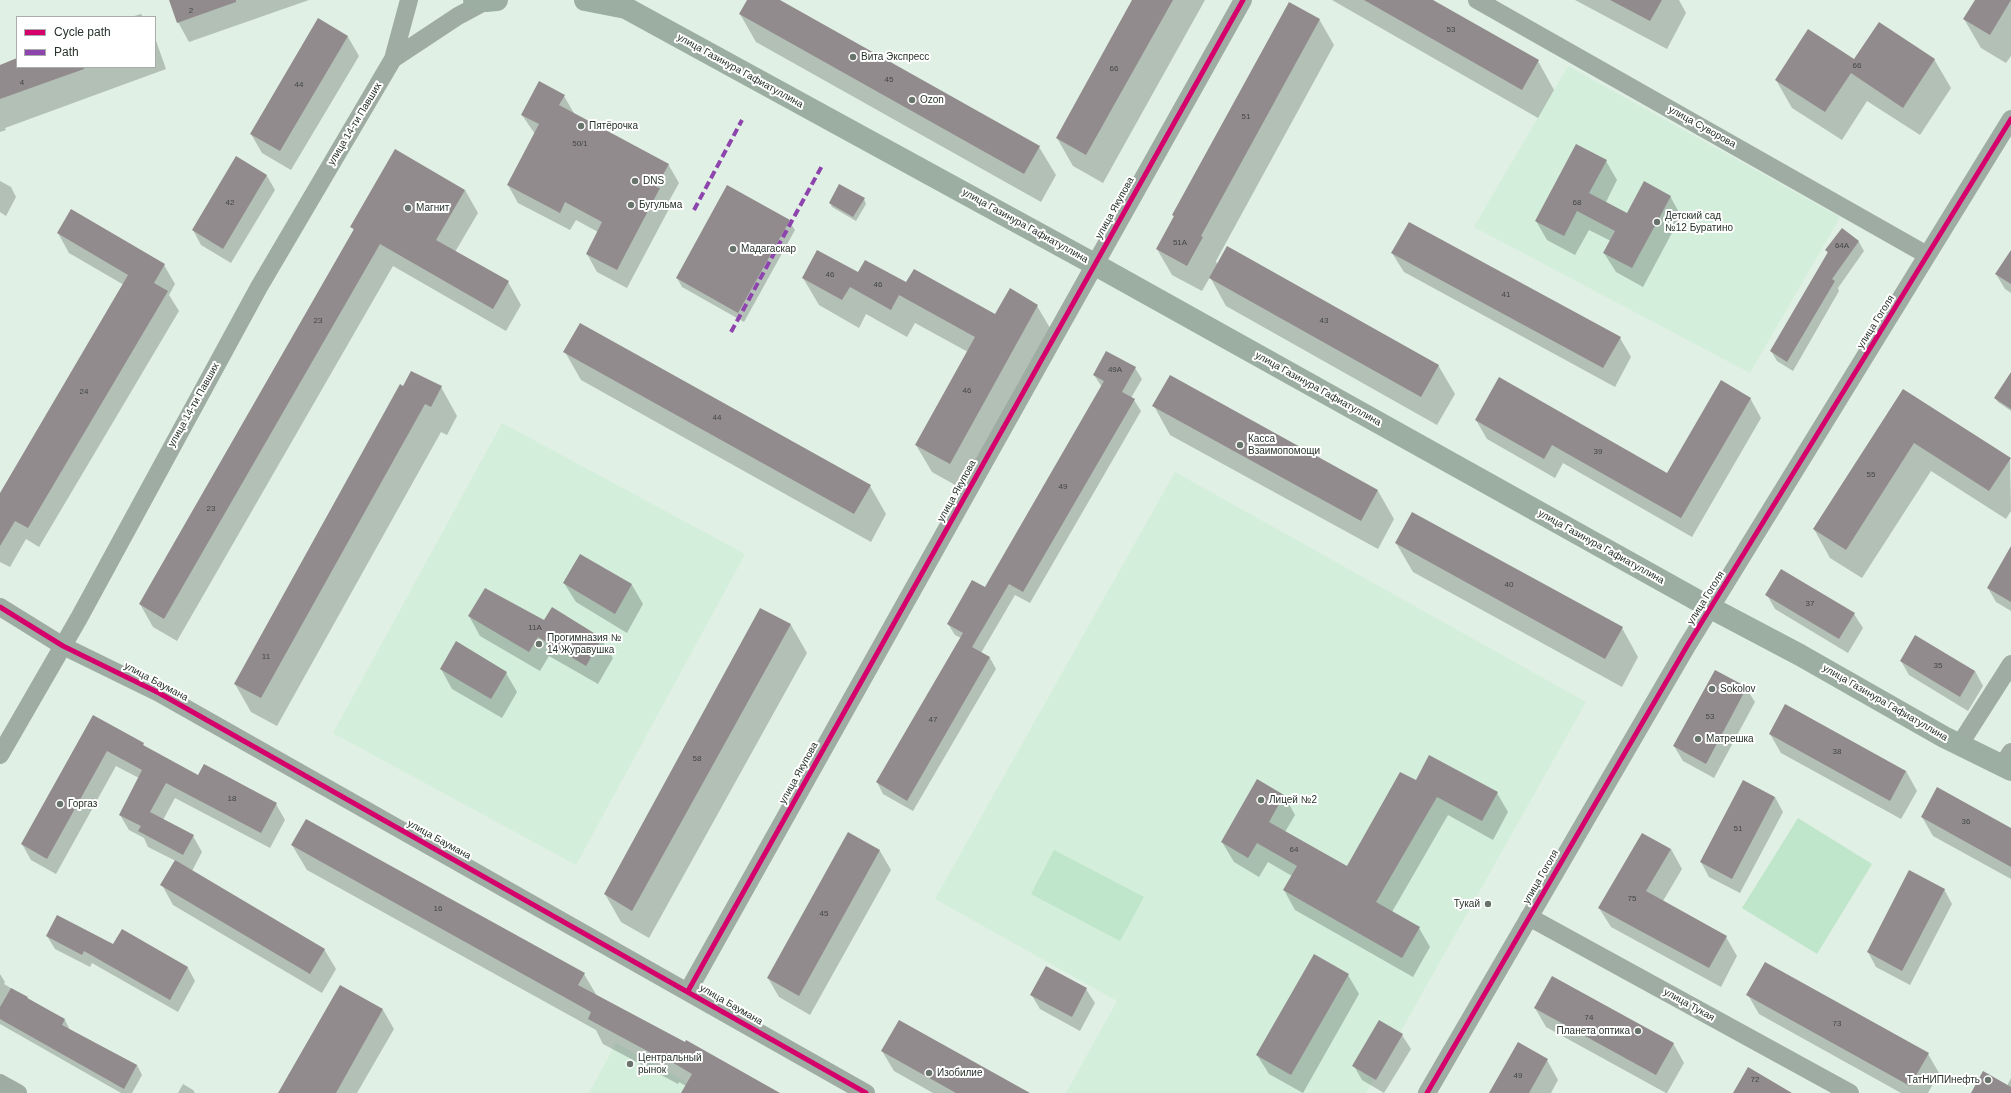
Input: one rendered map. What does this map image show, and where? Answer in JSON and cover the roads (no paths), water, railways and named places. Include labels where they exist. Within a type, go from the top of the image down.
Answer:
[{"type":"main road","name":"улица Газинура Гафиатуллина","points":[[585,0],[621,4],[1094,264],[1711,608],[1800,655],[1944,737],[2008,762]]},
{"type":"street","points":[[393,59],[409,0]]},
{"type":"street","points":[[393,59],[458,16],[486,0]]},
{"type":"street","name":"улица Якупова","points":[[688,991],[1243,0]]},
{"type":"street","name":"улица Суворова","points":[[1477,0],[1928,255]]},
{"type":"street","name":"улица 14-ти Павших","points":[[0,755],[63,646],[259,286],[393,59]]},
{"type":"street","name":"улица Гоголя","points":[[1427,1093],[1528,917],[1711,608],[2011,119]]},
{"type":"street","name":"улица Баумана","points":[[0,607],[63,646],[160,693],[866,1093]]},
{"type":"street","points":[[1960,744],[2011,664]]},
{"type":"street","name":"улица Тукая","points":[[1528,917],[1850,1093]]},
{"type":"street","points":[[0,1083],[18,1093]]},
{"type":"place","name":"Вита Экспресс","points":[[853,57]]},
{"type":"place","name":"Ozon","points":[[912,100]]},
{"type":"place","name":"Пятёрочка","points":[[581,126]]},
{"type":"place","name":"DNS","points":[[635,181]]},
{"type":"place","name":"Бугульма","points":[[631,205]]},
{"type":"place","name":"Магнит","points":[[408,208]]},
{"type":"place","name":"Детский сад №12 Буратино","points":[[1657,222]]},
{"type":"place","name":"Мадагаскар","points":[[733,249]]},
{"type":"place","name":"Касса Взаимопомощи","points":[[1240,445]]},
{"type":"place","name":"Прогимназия № 14 Журавушка","points":[[539,644]]},
{"type":"place","name":"Sokolov","points":[[1712,689]]},
{"type":"place","name":"Матрешка","points":[[1698,739]]},
{"type":"place","name":"Лицей №2","points":[[1261,800]]},
{"type":"place","name":"Горгаз","points":[[60,804]]},
{"type":"place","name":"Тукай","points":[[1488,904]]},
{"type":"place","name":"Планета оптика","points":[[1638,1031]]},
{"type":"place","name":"Центральный рынок","points":[[630,1064]]},
{"type":"place","name":"Изобилие","points":[[929,1073]]},
{"type":"place","name":"ТатНИПИнефть","points":[[1988,1080]]}]
